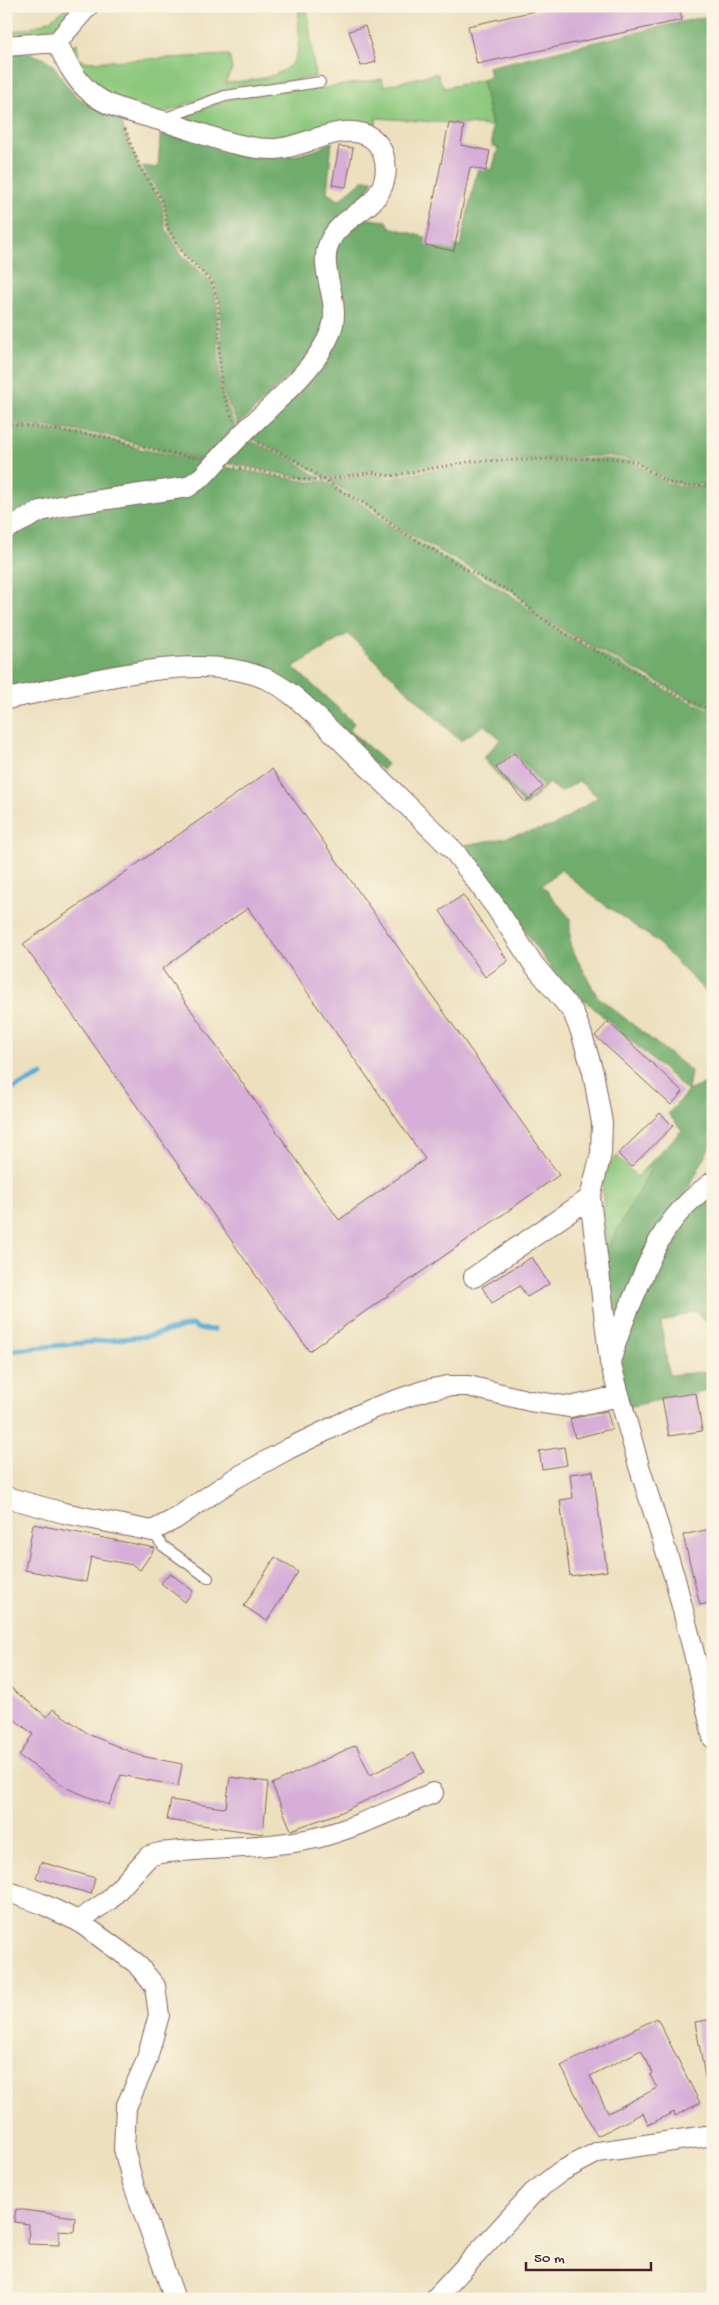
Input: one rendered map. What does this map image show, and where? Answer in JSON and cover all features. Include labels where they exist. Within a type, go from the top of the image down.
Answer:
[{"type":"street","points":[[6,46],[58,42],[88,6]]},
{"type":"street","points":[[6,529],[40,511],[61,506],[188,487],[203,476],[310,365],[327,340],[334,311],[326,268],[327,250],[331,237],[340,227],[370,205],[379,194],[384,180],[385,166],[383,153],[372,139],[355,132],[336,133],[288,147],[260,148],[116,107],[96,97],[82,85],[66,62],[58,42]]},
{"type":"street","points":[[6,699],[105,677],[178,668],[234,669],[267,679],[298,699],[454,851],[495,906],[534,965],[572,1012],[593,1072],[602,1123],[600,1154],[590,1198],[610,1362],[639,1466],[675,1579],[700,1677],[713,1738]]},
{"type":"street","points":[[610,1362],[616,1339],[650,1255],[662,1234],[676,1215],[713,1182]]},
{"type":"street","points":[[474,1277],[590,1198]]},
{"type":"street","points":[[6,1497],[64,1513],[152,1531],[168,1523],[234,1479],[290,1448],[371,1409],[426,1390],[448,1386],[468,1386],[530,1402],[570,1407],[619,1396]]},
{"type":"street","points":[[78,1921],[109,1900],[149,1856],[160,1852],[286,1843],[314,1838],[339,1832],[432,1793]]},
{"type":"street","points":[[6,1891],[46,1906],[78,1921],[136,1963],[154,1986],[159,2015],[149,2054],[126,2107],[124,2148],[133,2182],[175,2299]]},
{"type":"street","points":[[435,2299],[533,2193],[560,2172],[598,2152],[713,2135]]},
{"type":"lane","points":[[160,120],[225,96],[320,82]]},
{"type":"lane","points":[[152,1531],[163,1546],[208,1578]]},
{"type":"path","points":[[116,107],[140,167],[162,201],[168,229],[184,255],[212,282],[218,303],[221,389],[240,436],[293,459],[365,504],[399,530],[475,574],[511,592],[537,614],[566,634],[680,696],[713,710]]},
{"type":"path","points":[[6,423],[105,436],[142,447],[215,464],[308,480],[326,480],[372,472],[390,476],[473,461],[609,458],[634,461],[669,483],[688,486],[713,485]]},
{"type":"green space","points":[[66,6],[82,6],[59,33],[6,41],[6,33],[47,22]]},
{"type":"green space","points":[[299,6],[307,6],[315,77],[218,93],[164,113],[136,108],[90,87],[68,48],[77,43],[79,59],[89,62],[229,55],[232,69],[225,83],[257,79],[279,73],[288,67],[294,59],[299,44]]},
{"type":"green space","points":[[713,16],[713,484],[688,485],[670,482],[635,460],[609,456],[472,460],[390,475],[372,471],[326,479],[294,458],[250,438],[316,368],[336,240],[361,218],[387,221],[390,227],[460,247],[478,167],[492,170],[498,148],[492,146],[492,126],[482,80],[490,77],[488,67]]},
{"type":"green space","points":[[22,52],[45,59],[52,64],[63,81],[81,100],[119,116],[139,167],[161,201],[166,229],[183,256],[212,282],[217,304],[220,389],[237,431],[210,461],[162,451],[105,435],[6,422],[6,53]]},
{"type":"green space","points":[[437,73],[444,88],[482,80],[492,126],[376,118],[376,127],[349,124],[267,144],[176,119],[233,98],[317,86],[317,89],[382,79],[384,86]]},
{"type":"green space","points":[[161,126],[292,156],[316,150],[332,142],[327,193],[339,200],[363,180],[373,180],[365,195],[342,217],[328,311],[319,346],[238,426],[222,389],[220,303],[214,281],[178,244],[169,229],[163,200],[142,166],[158,168]]},
{"type":"green space","points":[[6,424],[105,438],[141,449],[208,462],[190,479],[6,522]]},
{"type":"green space","points":[[248,440],[292,459],[321,479],[307,479],[226,463]]},
{"type":"green space","points":[[609,459],[634,462],[669,484],[688,487],[713,486],[713,709],[680,694],[567,633],[537,614],[512,591],[399,529],[366,503],[329,481],[372,473],[390,478],[473,462]]},
{"type":"green space","points":[[220,466],[309,482],[325,481],[364,505],[398,531],[510,594],[536,615],[566,635],[679,697],[713,711],[713,999],[655,940],[594,897],[561,870],[542,885],[570,918],[570,945],[597,996],[691,1071],[688,1091],[555,974],[464,845],[500,839],[554,826],[598,797],[579,781],[561,792],[549,783],[525,806],[483,758],[501,739],[484,725],[460,741],[348,634],[293,667],[354,723],[350,730],[387,764],[382,770],[249,666],[6,692],[6,534],[27,522],[181,493]]},
{"type":"green space","points":[[713,1080],[709,1121],[713,1124],[713,1140],[615,1335],[605,1253],[650,1171],[646,1167],[682,1130],[668,1114],[688,1091]]},
{"type":"green space","points":[[617,1156],[637,1177],[646,1167],[650,1171],[605,1253],[602,1173]]},
{"type":"green space","points":[[713,1193],[713,1325],[709,1325],[695,1311],[661,1323],[669,1375],[713,1371],[713,1389],[627,1407],[615,1361],[675,1224]]},
{"type":"building","points":[[557,6],[679,6],[682,20],[477,64],[468,26]]},
{"type":"building","points":[[365,26],[376,62],[361,66],[349,31]]},
{"type":"building","points":[[449,123],[464,126],[461,145],[490,151],[486,171],[470,167],[454,251],[425,245]]},
{"type":"building","points":[[339,146],[353,148],[346,187],[332,185]]},
{"type":"building","points":[[514,753],[543,787],[525,802],[496,768]]},
{"type":"building","points":[[272,769],[559,1175],[309,1351],[23,944]],"holes":[[[248,908],[425,1159],[339,1220],[162,969]]]},
{"type":"building","points":[[463,895],[508,961],[485,977],[440,911]]},
{"type":"building","points":[[608,1022],[683,1092],[671,1105],[595,1036]]},
{"type":"building","points":[[660,1113],[673,1126],[631,1167],[618,1154]]},
{"type":"building","points":[[532,1257],[549,1284],[527,1297],[520,1286],[492,1303],[482,1287]]},
{"type":"building","points":[[696,1393],[702,1431],[669,1436],[662,1398]]},
{"type":"building","points":[[607,1411],[612,1429],[575,1438],[570,1419]]},
{"type":"building","points":[[564,1447],[567,1465],[542,1469],[539,1451]]},
{"type":"building","points":[[593,1471],[607,1571],[570,1576],[560,1500],[573,1498],[570,1474]]},
{"type":"building","points":[[33,1524],[155,1548],[140,1570],[133,1565],[91,1557],[86,1582],[25,1570]]},
{"type":"building","points":[[710,1529],[713,1538],[713,1602],[700,1605],[683,1535]]},
{"type":"building","points":[[275,1557],[298,1572],[267,1621],[244,1606]]},
{"type":"building","points":[[170,1573],[193,1591],[185,1602],[161,1583]]},
{"type":"building","points":[[6,1684],[47,1717],[53,1709],[90,1735],[141,1756],[182,1764],[178,1786],[121,1775],[109,1805],[69,1789],[19,1756],[33,1734],[6,1713]]},
{"type":"building","points":[[356,1745],[370,1775],[414,1753],[424,1772],[342,1812],[291,1830],[272,1784]]},
{"type":"building","points":[[230,1777],[268,1782],[263,1834],[167,1820],[171,1800],[226,1807]]},
{"type":"building","points":[[41,1862],[95,1878],[91,1894],[36,1878]]},
{"type":"building","points":[[657,2018],[700,2103],[675,2116],[674,2112],[648,2125],[643,2113],[597,2136],[561,2066]],"holes":[[[641,2050],[653,2073],[650,2075],[657,2088],[608,2113],[590,2076]]]},
{"type":"building","points":[[713,2019],[713,2081],[706,2082],[695,2022]]},
{"type":"building","points":[[16,2209],[75,2217],[74,2232],[59,2231],[59,2245],[28,2244],[29,2224],[14,2222]]},
{"type":"waterway","points":[[6,1092],[42,1075]]},
{"type":"waterway","points":[[6,1351],[148,1336],[192,1325],[199,1329],[214,1330]]}]
